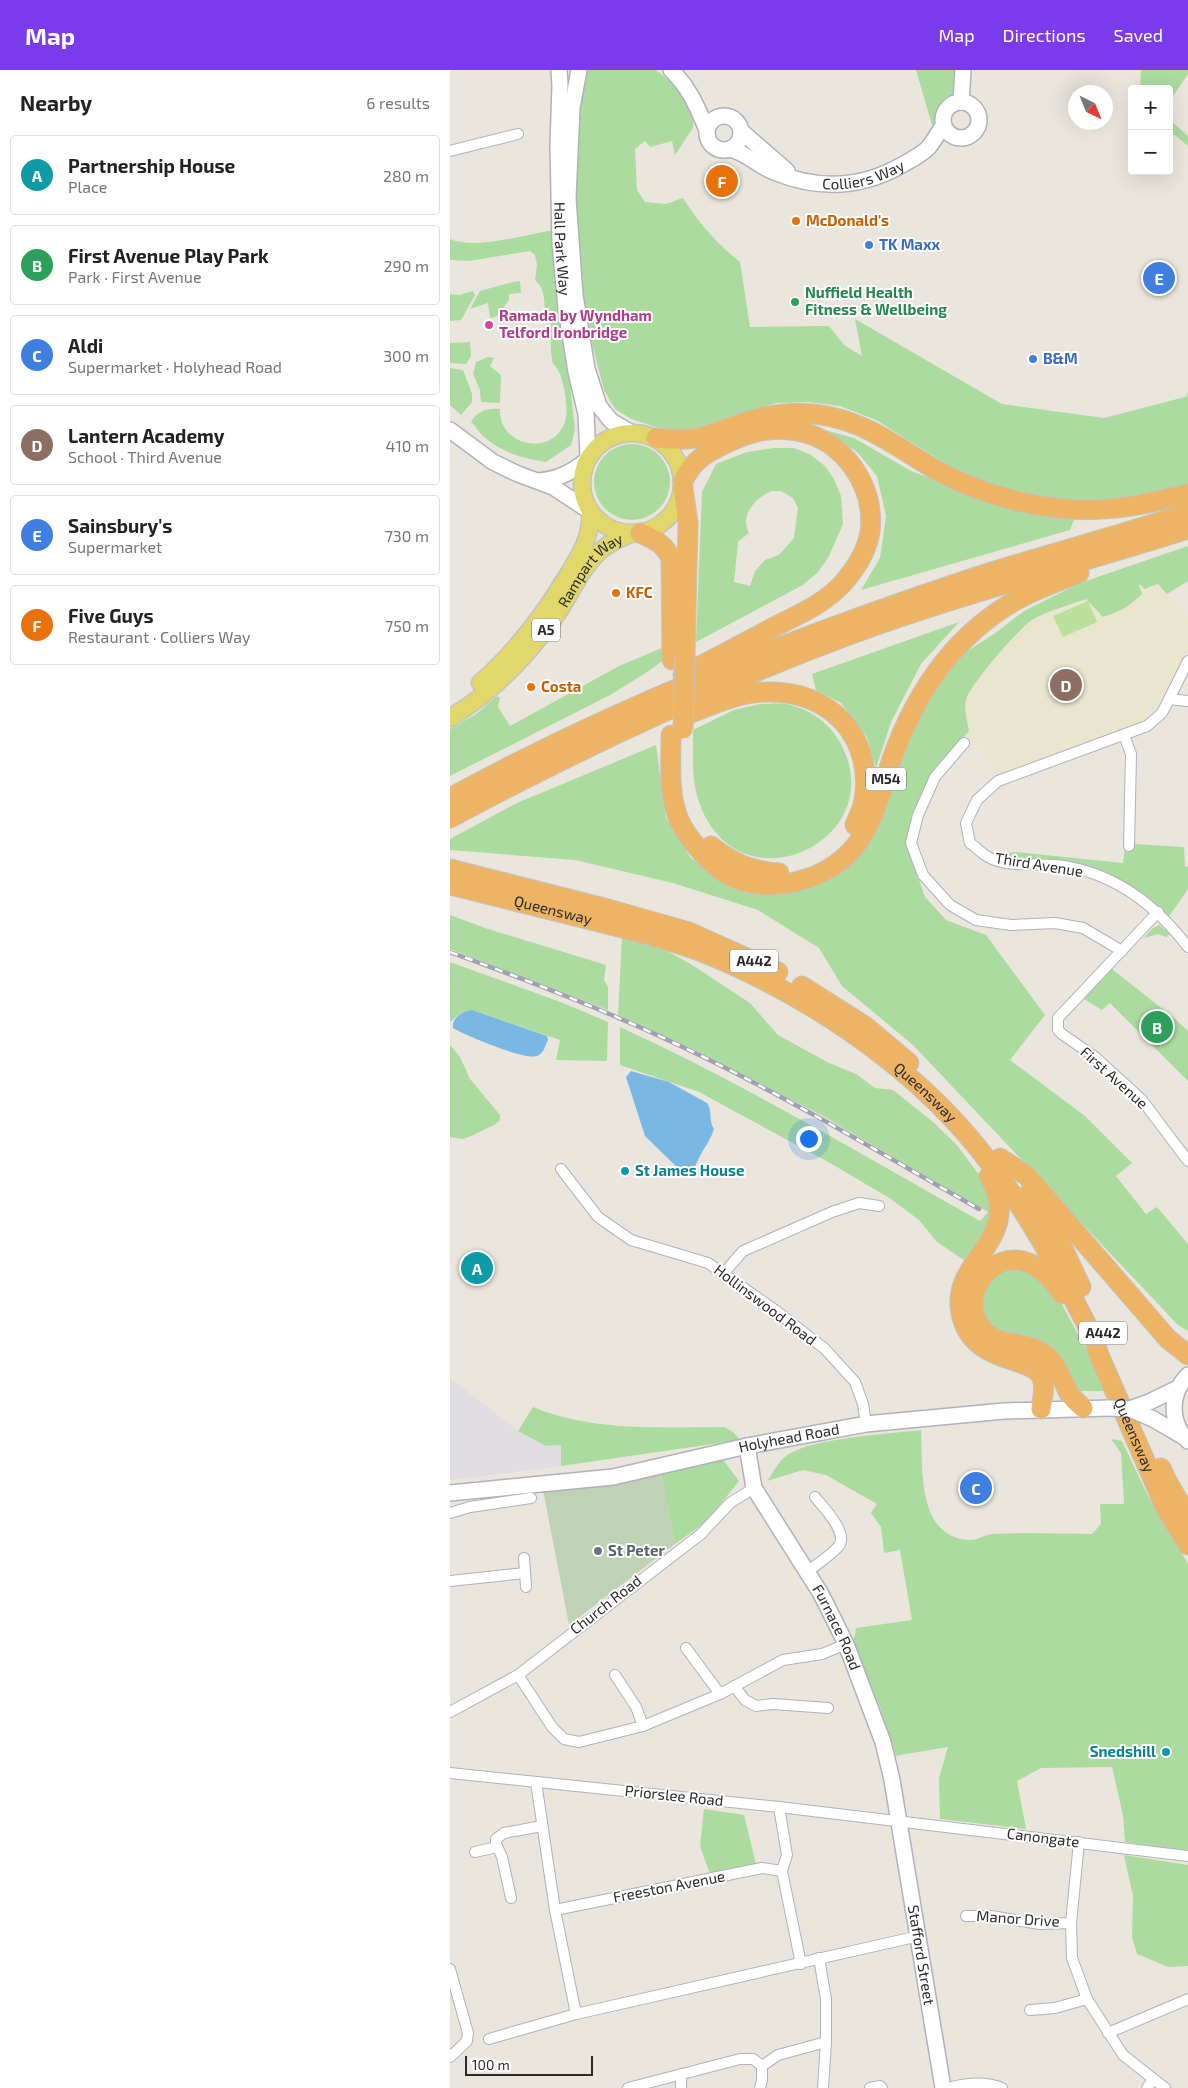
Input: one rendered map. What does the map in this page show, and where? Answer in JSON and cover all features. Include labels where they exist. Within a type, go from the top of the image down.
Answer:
[{"type":"highway","points":[[656,438],[688,439],[705,436],[769,416],[824,415],[849,421],[872,430],[939,471],[970,486],[997,496],[1033,505],[1081,509],[1131,507],[1188,494]]},
{"type":"highway","points":[[450,798],[564,740],[622,707],[806,610],[832,594],[844,583],[858,565],[865,549],[870,532],[870,511],[863,485],[848,460],[836,448],[814,436],[798,431],[780,429],[739,437],[694,462],[683,485]]},
{"type":"highway","name":"M54","points":[[683,485],[688,523],[679,657],[677,732],[670,774],[673,800],[688,837],[706,858],[723,872],[752,883],[778,884],[801,881],[826,872],[849,854],[860,840],[879,801],[911,712],[935,672],[964,638],[997,612],[1020,598],[1116,558],[1151,540]]},
{"type":"highway","points":[[564,740],[742,661],[849,621],[969,580],[1188,513]]},
{"type":"highway","name":"M54","points":[[450,818],[529,776],[643,721],[746,676],[849,635],[962,596],[1188,528]]},
{"type":"highway","name":"M54","points":[[636,533],[660,543],[668,550],[672,559],[679,657]]},
{"type":"highway","name":"M54","points":[[529,776],[739,696],[766,692],[791,692],[810,698],[832,710],[850,728],[861,752],[866,775],[864,801],[856,825],[830,855],[802,870],[780,873],[758,872],[729,860],[709,845],[695,824],[687,806],[677,732]]},
{"type":"highway","name":"Queensway","points":[[450,869],[608,909],[689,932],[766,966],[814,993],[865,1026],[897,1052],[935,1088],[1000,1158],[1058,1240],[1110,1349],[1167,1481],[1188,1517]]},
{"type":"highway","name":"Queensway","points":[[450,885],[654,936],[698,951],[766,980],[806,1003],[857,1037],[932,1099],[978,1147],[1045,1245],[1094,1339],[1099,1355],[1166,1509],[1188,1544]]},
{"type":"highway","name":"A442","points":[[932,1099],[941,1115],[983,1165],[997,1191],[999,1200],[1000,1212],[996,1230],[965,1277],[960,1311],[962,1320],[966,1329],[979,1346],[993,1354],[1027,1365],[1040,1375],[1044,1381],[1041,1408]]},
{"type":"highway","name":"A442","points":[[1000,1158],[1027,1176],[1168,1339],[1188,1355]]},
{"type":"highway","name":"A442","points":[[1083,1408],[1068,1392],[1062,1377],[1052,1361],[1044,1353],[999,1342],[984,1332],[974,1315],[972,1304],[976,1286],[982,1275],[996,1265],[1009,1260],[1028,1262],[1039,1269],[1060,1292],[1099,1355]]},
{"type":"main road","name":"Hall Park Way","points":[[559,70],[566,109],[568,198],[575,295],[587,369],[599,406],[611,421],[630,432]]},
{"type":"main road","name":"Hall Park Way","points":[[578,70],[566,109],[558,146],[560,244],[566,309],[576,372],[586,414],[588,458]]},
{"type":"main road","name":"Colliers Way","points":[[671,70],[693,96],[707,130],[709,141],[715,147],[723,150],[730,149],[744,154],[773,172],[820,184],[844,185],[876,177],[892,171],[928,148],[974,133],[979,122],[976,110],[972,106],[961,102],[950,106],[944,114],[943,126],[928,148]]},
{"type":"main road","points":[[961,102],[963,70]]},
{"type":"main road","name":"Colliers Way","points":[[693,96],[723,116],[734,120],[741,131],[794,177]]},
{"type":"main road","points":[[707,130],[714,119],[723,116]]},
{"type":"main road","points":[[943,126],[950,135],[962,138]]},
{"type":"main road","points":[[730,149],[738,142],[741,131]]},
{"type":"main road","points":[[450,430],[493,462],[564,492],[589,511],[603,525],[616,531],[636,533],[661,524],[671,516],[681,499],[683,485],[678,461],[667,447],[656,438],[630,432],[610,437],[599,445],[588,458],[564,476],[553,480],[539,481]]},
{"type":"main road","points":[[588,458],[582,487],[589,511]]},
{"type":"main road","name":"Rampart Way","points":[[450,705],[496,668],[517,647],[544,614],[578,557],[588,536],[591,523],[589,511]]},
{"type":"main road","name":"Rampart Way","points":[[450,718],[482,695],[523,658],[554,619],[598,553],[611,543],[636,533]]},
{"type":"main road","points":[[1187,1439],[1178,1424],[1174,1410],[1176,1389],[1188,1375]]},
{"type":"main road","name":"Holyhead Road","points":[[1130,1409],[1176,1389]]},
{"type":"main road","name":"Holyhead Road","points":[[450,1493],[613,1477],[747,1446],[866,1424],[1041,1408],[1130,1409],[1153,1419],[1187,1439]]},
{"type":"main road","name":"Furnace Road","points":[[747,1446],[754,1488],[821,1594],[846,1644],[883,1742],[899,1822]]},
{"type":"main road","name":"Stafford Street","points":[[899,1822],[943,2088]]},
{"type":"street","points":[[450,151],[518,134]]},
{"type":"street","points":[[1188,661],[1169,699],[1188,701]]},
{"type":"street","name":"Third Avenue","points":[[1169,699],[1162,713],[1147,726],[998,781],[977,800],[966,824],[970,843],[989,858],[1017,864],[1056,865],[1087,872],[1126,890],[1158,912],[1188,947]]},
{"type":"street","points":[[1124,735],[1131,754],[1128,846]]},
{"type":"street","points":[[964,743],[936,777],[918,815],[911,843],[923,875],[950,906],[976,920],[1011,925],[1055,923],[1084,928],[1122,951]]},
{"type":"street","name":"First Avenue","points":[[1158,912],[1058,1018],[1058,1030],[1095,1057],[1142,1100],[1188,1161]]},
{"type":"street","name":"Hollinswood Road","points":[[561,1169],[598,1217],[631,1240],[708,1263],[775,1310],[825,1350],[855,1382],[863,1404],[866,1424]]},
{"type":"street","points":[[723,1274],[744,1251],[832,1212],[859,1203],[879,1206]]},
{"type":"street","name":"Church Road","points":[[450,1712],[518,1674],[701,1534],[730,1503],[754,1488]]},
{"type":"street","points":[[807,1572],[840,1546],[842,1537],[839,1528],[815,1497]]},
{"type":"street","points":[[450,1513],[470,1507],[531,1498]]},
{"type":"street","points":[[824,1508],[833,1501]]},
{"type":"street","points":[[524,1558],[526,1586]]},
{"type":"street","points":[[450,1581],[525,1573]]},
{"type":"street","points":[[518,1674],[552,1727],[564,1739],[579,1742],[643,1726],[720,1694],[783,1660],[822,1654],[846,1644]]},
{"type":"street","points":[[686,1648],[720,1694]]},
{"type":"street","points":[[615,1674],[636,1707],[643,1726]]},
{"type":"street","points":[[734,1686],[744,1700],[756,1706],[773,1704],[828,1708]]},
{"type":"street","name":"Priorslee Road","points":[[450,1773],[779,1807],[899,1822]]},
{"type":"street","points":[[536,1782],[555,1910],[576,2014]]},
{"type":"street","points":[[779,1807],[787,1855],[782,1871],[801,1964]]},
{"type":"street","name":"Canongate","points":[[899,1822],[1188,1856]]},
{"type":"street","points":[[511,1898],[496,1839],[504,1833],[542,1826]]},
{"type":"street","points":[[1079,1842],[1071,1923],[1072,1958],[1087,1999],[1123,2055],[1165,2088]]},
{"type":"street","points":[[475,1852],[497,1847]]},
{"type":"street","name":"Freeston Avenue","points":[[555,1910],[762,1868],[782,1871]]},
{"type":"street","name":"Manor Drive","points":[[966,1916],[991,1916],[1040,1924],[1071,1923]]},
{"type":"street","points":[[488,2040],[576,2014],[919,1936]]},
{"type":"street","points":[[818,1958],[826,1999],[823,2088]]},
{"type":"street","points":[[450,1969],[468,2033],[467,2042],[450,2057]]},
{"type":"street","points":[[1108,2033],[1188,1998]]},
{"type":"street","points":[[1030,2010],[1055,2008],[1087,1999]]},
{"type":"street","points":[[762,2066],[778,2055],[826,2042]]},
{"type":"street","points":[[628,2088],[740,2059],[753,2059],[762,2066]]},
{"type":"street","points":[[760,2088],[762,2066]]},
{"type":"street","points":[[681,2074],[681,2088]]},
{"type":"street","points":[[1147,2088],[1153,2079]]},
{"type":"street","points":[[948,2088],[960,2084],[991,2083],[1002,2088]]},
{"type":"street","points":[[870,2088],[880,2086],[882,2088]]},
{"type":"shaded area","points":[[1158,584],[1188,616],[1188,649],[1162,698],[1143,721],[999,774],[949,712],[1026,614],[1102,591],[1127,590],[1141,585],[1144,589]]},
{"type":"shaded area","points":[[450,1378],[518,1431],[546,1446],[561,1445],[561,1466],[450,1480]]},
{"type":"green space","points":[[585,70],[656,70],[672,83],[685,98],[694,113],[693,128],[675,155],[672,141],[650,147],[645,141],[635,149],[637,190],[645,202],[666,204],[683,198],[708,232],[740,262],[750,327],[829,326],[844,345],[862,356],[855,319],[1002,404],[1104,418],[1185,397],[1188,393],[1188,486],[1117,501],[1039,500],[962,474],[876,420],[840,406],[809,402],[776,403],[698,428],[679,431],[659,428],[631,419],[615,409],[604,390],[591,340],[579,272],[574,181],[579,95]]},
{"type":"green space","points":[[916,70],[958,70],[952,98],[937,124],[932,125]]},
{"type":"green space","points":[[1141,70],[1188,70],[1188,74],[1173,96],[1173,85],[1140,85]]},
{"type":"green space","points":[[1173,123],[1188,136],[1188,146],[1173,133]]},
{"type":"green space","points":[[553,230],[575,430],[571,445],[546,462],[521,457],[505,451],[482,435],[471,422],[476,415],[483,411],[500,409],[502,422],[508,432],[518,440],[529,443],[541,443],[552,439],[560,431],[566,418],[566,401],[562,382],[552,360],[550,317],[545,312],[542,290],[535,280],[537,265],[535,255],[530,251],[469,261],[450,260],[450,239],[460,242],[486,242]]},
{"type":"green space","points":[[520,281],[521,293],[509,294],[509,300],[496,317],[490,318],[488,303],[470,309],[480,291]]},
{"type":"green space","points":[[473,291],[475,295],[461,320],[450,321],[450,294],[459,295]]},
{"type":"green space","points":[[470,342],[471,356],[466,364],[450,363],[450,343]]},
{"type":"green space","points":[[488,357],[494,358],[490,366],[501,375],[500,403],[481,402],[480,390],[473,374],[476,362]]},
{"type":"green space","points":[[450,368],[463,370],[472,394],[472,402],[461,415],[450,405]]},
{"type":"green space","points":[[825,430],[854,438],[911,471],[1015,509],[1075,517],[1070,530],[861,590],[880,558],[886,516],[877,476],[857,452]]},
{"type":"green space","points":[[632,444],[646,447],[659,455],[667,468],[670,482],[667,496],[659,509],[646,517],[632,520],[618,517],[605,509],[597,496],[594,482],[597,468],[605,455],[618,447]]},
{"type":"green space","points":[[775,448],[794,448],[811,455],[825,466],[834,479],[841,496],[843,524],[828,558],[818,572],[803,585],[696,642],[702,492],[716,464],[747,452]],"holes":[[[772,491],[781,491],[793,498],[798,508],[794,538],[779,555],[765,560],[755,571],[750,586],[734,582],[738,542],[749,533],[746,526],[748,513],[760,498]]]},
{"type":"green space","points":[[1188,546],[1188,581],[1167,594],[1158,584],[1144,589],[1139,585],[1142,594],[1138,598],[1124,608],[1103,617],[1086,599],[1051,611],[1025,625],[987,668],[967,697],[965,709],[969,731],[932,773],[914,811],[906,842],[925,897],[946,920],[986,935],[1045,1015],[1010,1060],[1085,1116],[1132,1163],[1116,1176],[1146,1214],[1157,1207],[1188,1244],[1188,1331],[1178,1325],[913,1045],[842,986],[819,948],[758,910],[673,883],[575,860],[450,850],[450,839],[517,803],[656,745],[666,818],[691,858],[731,887],[783,892],[838,873],[886,791],[935,681],[958,657],[994,634],[1024,611],[1080,583]]},
{"type":"green space","points":[[1088,601],[1097,622],[1063,637],[1053,616]]},
{"type":"green space","points":[[959,622],[921,664],[891,722],[876,768],[867,737],[841,703],[816,690],[812,674]]},
{"type":"green space","points":[[662,648],[662,661],[610,695],[450,776],[450,729],[476,714],[497,696],[500,698],[498,707],[510,726],[619,666]]},
{"type":"green space","points":[[760,704],[794,706],[816,716],[828,726],[838,739],[851,775],[847,806],[831,832],[806,850],[776,858],[746,854],[719,836],[699,802],[694,776],[693,730],[734,710]]},
{"type":"green space","points":[[1134,844],[1184,847],[1185,867],[1188,866],[1188,889],[1168,918],[1095,872],[1015,862],[992,856],[1015,852],[1123,863],[1125,848]]},
{"type":"green space","points":[[450,915],[488,929],[606,965],[604,980],[608,987],[608,1010],[450,949]]},
{"type":"green space","points":[[1159,925],[1170,934],[1166,937],[1158,934],[1144,938],[1153,928]]},
{"type":"green space","points":[[622,937],[667,951],[689,963],[750,1003],[778,1035],[827,1062],[856,1074],[875,1088],[893,1090],[933,1122],[956,1144],[980,1176],[993,1213],[989,1225],[964,1260],[937,1242],[919,1220],[891,1199],[830,1163],[699,1092],[620,1065],[620,1027],[757,1096],[980,1221],[988,1212],[823,1116],[695,1050],[618,1015]]},
{"type":"green space","points":[[450,962],[563,1003],[608,1022],[607,1061],[556,1060],[560,1040],[472,1010],[458,1015],[450,1022]]},
{"type":"green space","points":[[1112,969],[1188,1031],[1188,1081],[1110,1003],[1102,1010],[1084,999]]},
{"type":"green space","points":[[450,1045],[460,1057],[470,1079],[500,1115],[500,1120],[494,1125],[462,1139],[450,1137]]},
{"type":"green space","points":[[1018,1266],[1054,1290],[1109,1391],[1078,1391],[1026,1342],[983,1323],[980,1298],[983,1284],[994,1275]]},
{"type":"green space","points":[[533,1407],[579,1421],[603,1424],[651,1427],[724,1427],[733,1432],[740,1440],[561,1466],[561,1445],[546,1446],[518,1431]]},
{"type":"green space","points":[[921,1430],[923,1481],[931,1514],[940,1527],[952,1536],[970,1540],[992,1534],[1092,1534],[1101,1524],[1100,1504],[1124,1504],[1121,1453],[1111,1439],[1122,1441],[1147,1494],[1188,1564],[1188,1851],[1125,1842],[1123,1815],[1112,1767],[1041,1768],[1017,1781],[1026,1829],[940,1819],[939,1778],[948,1747],[894,1756],[881,1710],[853,1643],[856,1628],[912,1620],[900,1550],[884,1553],[881,1527],[871,1513],[877,1504],[826,1475],[803,1470],[767,1481],[783,1458],[797,1450],[831,1441]]},
{"type":"green space","points":[[721,1457],[739,1481],[706,1522],[675,1544],[660,1470]]},
{"type":"green space","points":[[660,1470],[675,1544],[569,1625],[543,1490]]},
{"type":"green space","points":[[704,1809],[744,1815],[756,1864],[710,1874],[700,1846]]},
{"type":"green space","points":[[1124,1855],[1188,1865],[1188,1966],[1168,1967],[1137,1954],[1132,1937],[1133,1896]]},
{"type":"water","points":[[472,1010],[547,1036],[548,1040],[544,1049],[537,1056],[520,1054],[482,1041],[453,1028],[454,1021],[458,1016]]},
{"type":"water","points":[[631,1071],[669,1082],[707,1103],[709,1106],[714,1129],[695,1166],[688,1172],[684,1174],[645,1136],[626,1077]]},
{"type":"railway","points":[[450,952],[572,999],[691,1051],[800,1107],[979,1209]]},
{"type":"place","name":"Five Guys","points":[[722,181]]},
{"type":"place","name":"McDonald's","points":[[796,221]]},
{"type":"place","name":"TK Maxx","points":[[869,245]]},
{"type":"place","name":"Sainsbury's","points":[[1159,278]]},
{"type":"place","name":"Nuffield Health Fitness & Wellbeing","points":[[795,302]]},
{"type":"place","name":"Ramada by Wyndham Telford Ironbridge","points":[[489,325]]},
{"type":"place","name":"B&M","points":[[1033,359]]},
{"type":"place","name":"KFC","points":[[616,593]]},
{"type":"place","name":"Lantern Academy","points":[[1066,685]]},
{"type":"place","name":"Costa","points":[[531,687]]},
{"type":"place","name":"First Avenue Play Park","points":[[1157,1027]]},
{"type":"place","name":"St James House","points":[[625,1171]]},
{"type":"place","name":"Partnership House","points":[[477,1268]]},
{"type":"place","name":"Aldi","points":[[976,1488]]},
{"type":"place","name":"St Peter","points":[[598,1551]]},
{"type":"place","name":"Snedshill","points":[[1166,1752]]}]
